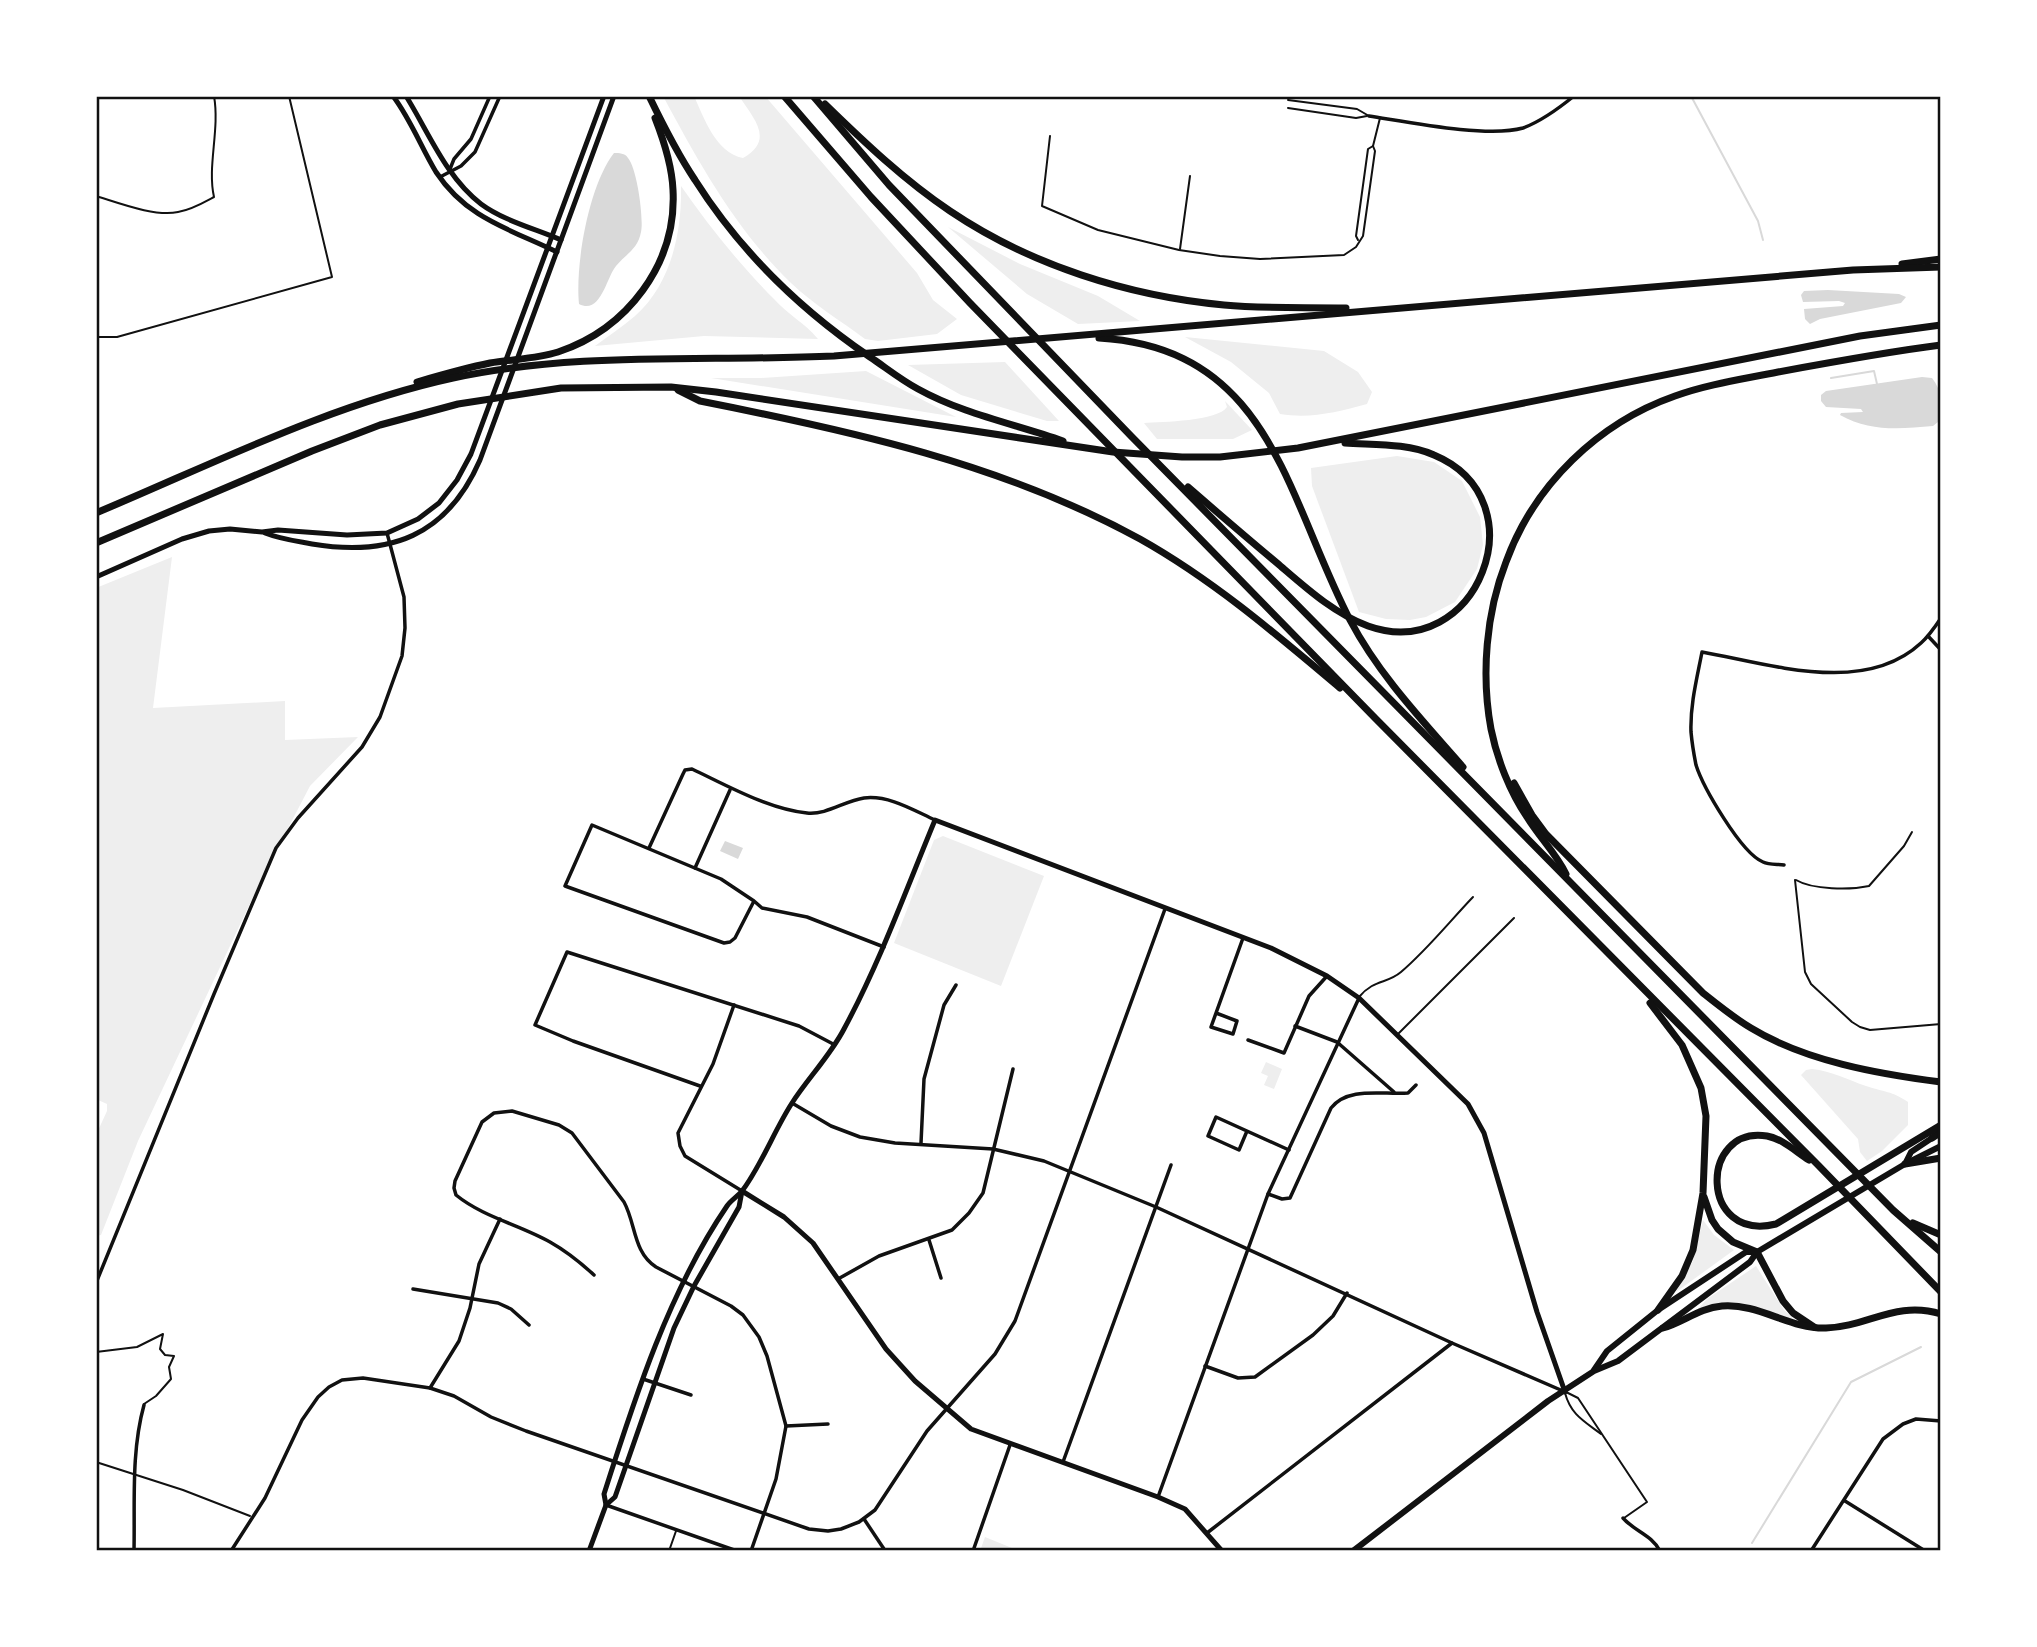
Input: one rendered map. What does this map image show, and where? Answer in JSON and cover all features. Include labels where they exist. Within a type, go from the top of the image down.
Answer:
[{"type":"highway","points":[[648,96],[683,161],[724,221],[773,278],[838,335],[918,389],[944,401],[1080,447]]},
{"type":"highway","points":[[96,513],[406,386],[491,363],[557,352],[609,327],[625,312],[650,280],[660,261],[671,225],[673,190],[670,167],[648,96]]},
{"type":"highway","points":[[784,96],[871,197],[970,303],[1941,1292]]},
{"type":"highway","points":[[815,96],[891,167],[950,211],[983,231],[1058,266],[1123,288],[1188,301],[1262,307],[1378,310]]},
{"type":"highway","points":[[815,96],[889,185],[1131,436],[1893,1210],[1941,1252]]},
{"type":"highway","points":[[335,413],[453,378],[531,366],[624,360],[738,360],[834,356],[1853,270],[1941,260]]},
{"type":"highway","points":[[1853,270],[1941,267]]},
{"type":"highway","points":[[96,543],[312,451],[414,415],[497,397],[561,388],[671,387],[1080,447],[1182,457],[1256,454],[1334,442],[1860,336],[1941,325]]},
{"type":"highway","points":[[1061,338],[1132,342],[1170,354],[1206,373],[1238,399],[1262,428],[1273,448],[1349,619],[1371,655],[1403,698],[1517,827]]},
{"type":"highway","points":[[1569,881],[1560,861],[1527,818],[1515,796],[1496,748],[1490,720],[1488,643],[1500,578],[1509,552],[1534,506],[1560,473],[1587,447],[1638,412],[1697,389],[1842,359],[1941,345]]},
{"type":"highway","points":[[671,387],[700,401],[859,434],[963,463],[1027,487],[1108,523],[1171,558],[1230,597],[1375,718]]},
{"type":"highway","points":[[1131,436],[1334,609],[1367,626],[1386,630],[1414,629],[1441,620],[1470,596],[1484,572],[1489,554],[1489,526],[1476,491],[1458,469],[1442,458],[1416,449],[1334,442]]},
{"type":"highway","points":[[1490,720],[1520,795],[1546,834],[1712,999],[1751,1028],[1801,1052],[1852,1066],[1941,1082]]},
{"type":"highway","points":[[1633,980],[1682,1045],[1701,1088],[1706,1116],[1703,1193],[1696,1235],[1689,1262],[1682,1276],[1658,1310]]},
{"type":"highway","points":[[1819,1166],[1770,1136],[1754,1136],[1740,1141],[1727,1151],[1719,1164],[1716,1185],[1720,1200],[1729,1212],[1742,1222],[1757,1226],[1776,1224],[1941,1125]]},
{"type":"highway","points":[[1932,1138],[1941,1135]]},
{"type":"highway","points":[[1905,1164],[1941,1157]]},
{"type":"highway","points":[[1703,1193],[1718,1229],[1733,1241],[1757,1252],[1788,1307],[1815,1328]]},
{"type":"highway","points":[[1893,1210],[1921,1228],[1941,1235]]},
{"type":"highway","points":[[1662,1328],[1674,1325],[1702,1310],[1730,1306],[1750,1308],[1797,1325],[1815,1328],[1846,1325],[1900,1310],[1917,1309],[1941,1314]]},
{"type":"main road","points":[[1905,1164],[1910,1152],[1932,1138]]},
{"type":"main road","points":[[1353,1551],[1548,1401],[1594,1371],[1618,1361],[1750,1262],[1757,1252],[1905,1164],[1941,1146]]},
{"type":"main road","points":[[1594,1371],[1607,1350],[1658,1310],[1746,1252],[1757,1252]]},
{"type":"street","points":[[393,96],[440,177],[474,213],[557,252]]},
{"type":"street","points":[[406,96],[449,170],[483,205],[561,240]]},
{"type":"street","points":[[449,170],[454,159],[471,139],[490,96]]},
{"type":"street","points":[[440,177],[461,166],[475,152],[500,96]]},
{"type":"street","points":[[96,577],[202,533],[230,529],[347,535],[387,533],[418,519],[447,494],[468,463],[604,96]]},
{"type":"street","points":[[262,531],[277,538],[327,547],[352,549],[390,545],[431,525],[465,489],[474,473],[614,96]]},
{"type":"street","points":[[1369,116],[1481,131],[1508,131],[1544,118],[1574,96]]},
{"type":"street","points":[[96,1283],[276,848],[298,818],[362,747],[380,717],[398,668],[405,637],[404,597],[387,533]]},
{"type":"street","points":[[1784,865],[1762,862],[1749,852],[1704,785],[1696,764],[1691,735],[1691,716],[1702,652],[1837,674],[1872,670],[1903,656],[1928,636],[1941,618]]},
{"type":"street","points":[[1928,636],[1941,650]]},
{"type":"street","points":[[649,848],[685,771],[692,769],[731,789],[794,811],[821,812],[864,798],[888,799],[935,820],[1272,948],[1327,976],[1359,998],[1468,1104],[1484,1133],[1541,1325],[1564,1392]]},
{"type":"street","points":[[695,867],[731,789]]},
{"type":"street","points":[[606,1505],[604,1494],[643,1379],[684,1281],[728,1204],[742,1191],[792,1103],[835,1045],[884,947],[935,820]]},
{"type":"street","points":[[754,901],[735,938],[724,943],[565,886],[592,825],[721,879],[754,901],[762,908],[807,917],[884,947]]},
{"type":"street","points":[[231,1551],[265,1497],[302,1420],[318,1397],[342,1380],[363,1378],[430,1388],[454,1396],[507,1424],[809,1529],[841,1529],[864,1519],[883,1500],[927,1431],[995,1354],[1015,1321],[1165,909]]},
{"type":"street","points":[[1216,1013],[1237,1021],[1233,1034],[1211,1027],[1216,1013],[1243,938]]},
{"type":"street","points":[[700,1086],[535,1025],[567,952],[799,1026],[835,1045]]},
{"type":"street","points":[[1248,1040],[1284,1053],[1308,996],[1327,976]]},
{"type":"street","points":[[921,1143],[924,1079],[944,1005],[956,985]]},
{"type":"street","points":[[1158,1497],[1268,1194],[1359,998]]},
{"type":"street","points":[[734,1005],[712,1063],[678,1133],[685,1156],[697,1166],[785,1217],[801,1231],[824,1256],[886,1349],[915,1381],[971,1429],[1185,1509],[1222,1551]]},
{"type":"street","points":[[1295,1026],[1337,1042],[1396,1094]]},
{"type":"street","points":[[838,1279],[879,1256],[952,1230],[969,1213],[983,1193],[1013,1069]]},
{"type":"street","points":[[1268,1194],[1282,1199],[1290,1198],[1337,1099],[1362,1093],[1408,1093],[1416,1086]]},
{"type":"street","points":[[792,1103],[831,1126],[860,1137],[895,1143],[993,1149],[1044,1161],[1156,1206],[1564,1392]]},
{"type":"street","points":[[594,1275],[549,1241],[500,1219],[455,1193],[453,1186],[482,1122],[494,1113],[508,1111],[559,1125],[576,1136],[624,1202],[642,1255],[656,1267],[730,1306],[743,1315],[754,1330],[767,1356],[786,1426],[778,1473],[751,1551]]},
{"type":"street","points":[[1247,1131],[1239,1150],[1208,1136],[1216,1117],[1247,1131],[1289,1150]]},
{"type":"street","points":[[1063,1463],[1171,1165]]},
{"type":"street","points":[[589,1551],[606,1505],[615,1497],[674,1328],[694,1286],[739,1208],[742,1191]]},
{"type":"street","points":[[430,1388],[459,1341],[482,1254],[500,1219]]},
{"type":"street","points":[[929,1240],[941,1278]]},
{"type":"street","points":[[413,1289],[498,1303],[511,1309],[529,1325]]},
{"type":"street","points":[[1205,1366],[1238,1378],[1255,1377],[1313,1335],[1333,1316],[1347,1293]]},
{"type":"street","points":[[1208,1533],[1452,1343]]},
{"type":"street","points":[[643,1379],[691,1395]]},
{"type":"street","points":[[134,1551],[137,1431],[144,1405]]},
{"type":"street","points":[[1811,1551],[1883,1439],[1903,1424],[1916,1419],[1941,1421]]},
{"type":"street","points":[[786,1426],[828,1424]]},
{"type":"street","points":[[973,1551],[1010,1445]]},
{"type":"street","points":[[1845,1501],[1922,1549]]},
{"type":"street","points":[[606,1505],[737,1551]]},
{"type":"street","points":[[1623,1518],[1647,1536],[1660,1551]]},
{"type":"street","points":[[864,1519],[884,1549]]},
{"type":"lane","points":[[96,196],[123,205],[173,213],[182,212],[215,197],[212,185],[217,113],[214,96]]},
{"type":"lane","points":[[96,337],[117,337],[332,277],[289,96]]},
{"type":"lane","points":[[1288,100],[1357,109],[1369,116]]},
{"type":"lane","points":[[1288,108],[1356,118],[1369,116]]},
{"type":"lane","points":[[1050,136],[1042,206],[1098,230],[1180,250],[1260,258],[1331,257],[1344,255],[1356,247],[1363,236],[1375,151],[1373,146],[1380,118]]},
{"type":"lane","points":[[1359,241],[1356,236],[1368,149],[1373,146]]},
{"type":"lane","points":[[1180,250],[1190,176]]},
{"type":"lane","points":[[1912,832],[1869,886],[1815,887],[1805,886],[1795,880],[1805,972],[1811,984],[1860,1027],[1870,1030],[1941,1024]]},
{"type":"lane","points":[[1359,998],[1377,982],[1399,975],[1474,897]]},
{"type":"lane","points":[[1398,1034],[1514,918]]},
{"type":"lane","points":[[96,1352],[137,1347],[163,1334],[160,1349],[165,1355],[174,1356],[169,1367],[171,1379],[144,1405]]},
{"type":"lane","points":[[1564,1392],[1578,1419],[1603,1435]]},
{"type":"lane","points":[[1564,1392],[1578,1398],[1647,1502],[1623,1518]]},
{"type":"lane","points":[[96,1462],[253,1517]]},
{"type":"lane","points":[[669,1551],[677,1530]]},
{"type":"shaded area","points":[[663,96],[694,96],[718,142],[734,155],[743,158],[753,151],[760,137],[755,121],[739,96],[765,96],[917,273],[933,300],[957,319],[937,334],[878,341],[865,339],[818,305],[791,283],[753,241],[705,171]]},
{"type":"shaded area","points":[[614,153],[627,156],[634,172],[641,206],[641,232],[634,247],[612,272],[598,300],[586,306],[579,304],[578,287],[586,225],[597,184]]},
{"type":"shaded area","points":[[681,186],[749,272],[818,339],[704,336],[595,346],[635,316],[658,289],[672,257],[679,222]]},
{"type":"shaded area","points":[[948,227],[1020,264],[1098,296],[1140,321],[1078,324],[1027,294]]},
{"type":"shaded area","points":[[1804,291],[1899,294],[1906,297],[1901,303],[1820,319],[1810,324],[1805,319],[1804,309],[1843,306],[1845,303],[1803,302],[1801,295]]},
{"type":"shaded area","points":[[1185,337],[1324,351],[1358,372],[1372,392],[1367,404],[1345,410],[1313,415],[1280,414],[1269,393],[1231,362]]},
{"type":"shaded area","points":[[1005,362],[1059,421],[1047,421],[961,395],[908,365]]},
{"type":"shaded area","points":[[866,371],[956,417],[711,378],[761,378]]},
{"type":"shaded area","points":[[1922,377],[1932,378],[1940,393],[1940,416],[1933,426],[1874,427],[1840,415],[1863,412],[1861,409],[1826,407],[1821,401],[1821,395],[1826,391]]},
{"type":"shaded area","points":[[1225,401],[1252,430],[1233,439],[1157,439],[1144,423],[1189,420],[1213,415],[1227,407]]},
{"type":"shaded area","points":[[1397,456],[1434,462],[1462,481],[1480,517],[1483,545],[1477,569],[1455,602],[1426,617],[1410,620],[1386,619],[1359,612],[1312,486],[1311,468]]},
{"type":"shaded area","points":[[172,557],[153,708],[285,701],[285,740],[358,737],[310,786],[263,876],[138,1141],[101,1235],[96,1236],[96,1135],[107,1111],[107,1104],[96,1099],[96,588]]},
{"type":"shaded area","points":[[943,836],[1044,876],[1001,986],[894,943],[934,840]]},
{"type":"shaded area","points":[[725,841],[743,848],[738,859],[720,851]]},
{"type":"shaded area","points":[[1266,1062],[1282,1069],[1274,1089],[1264,1085],[1268,1076],[1261,1073]]},
{"type":"shaded area","points":[[1812,1069],[1902,1098],[1908,1102],[1908,1125],[1882,1151],[1867,1161],[1860,1152],[1858,1139],[1801,1075]]},
{"type":"shaded area","points":[[1703,1220],[1714,1235],[1734,1250],[1676,1292],[1693,1261]]},
{"type":"shaded area","points":[[1756,1266],[1784,1310],[1797,1322],[1742,1304],[1698,1309],[1707,1299]]},
{"type":"shaded area","points":[[985,1537],[1019,1551],[980,1551]]},
{"type":"waterway","points":[[1691,96],[1758,221],[1763,240]]},
{"type":"waterway","points":[[1831,378],[1874,371],[1877,384]]},
{"type":"waterway","points":[[1752,1543],[1851,1382],[1921,1347]]}]
